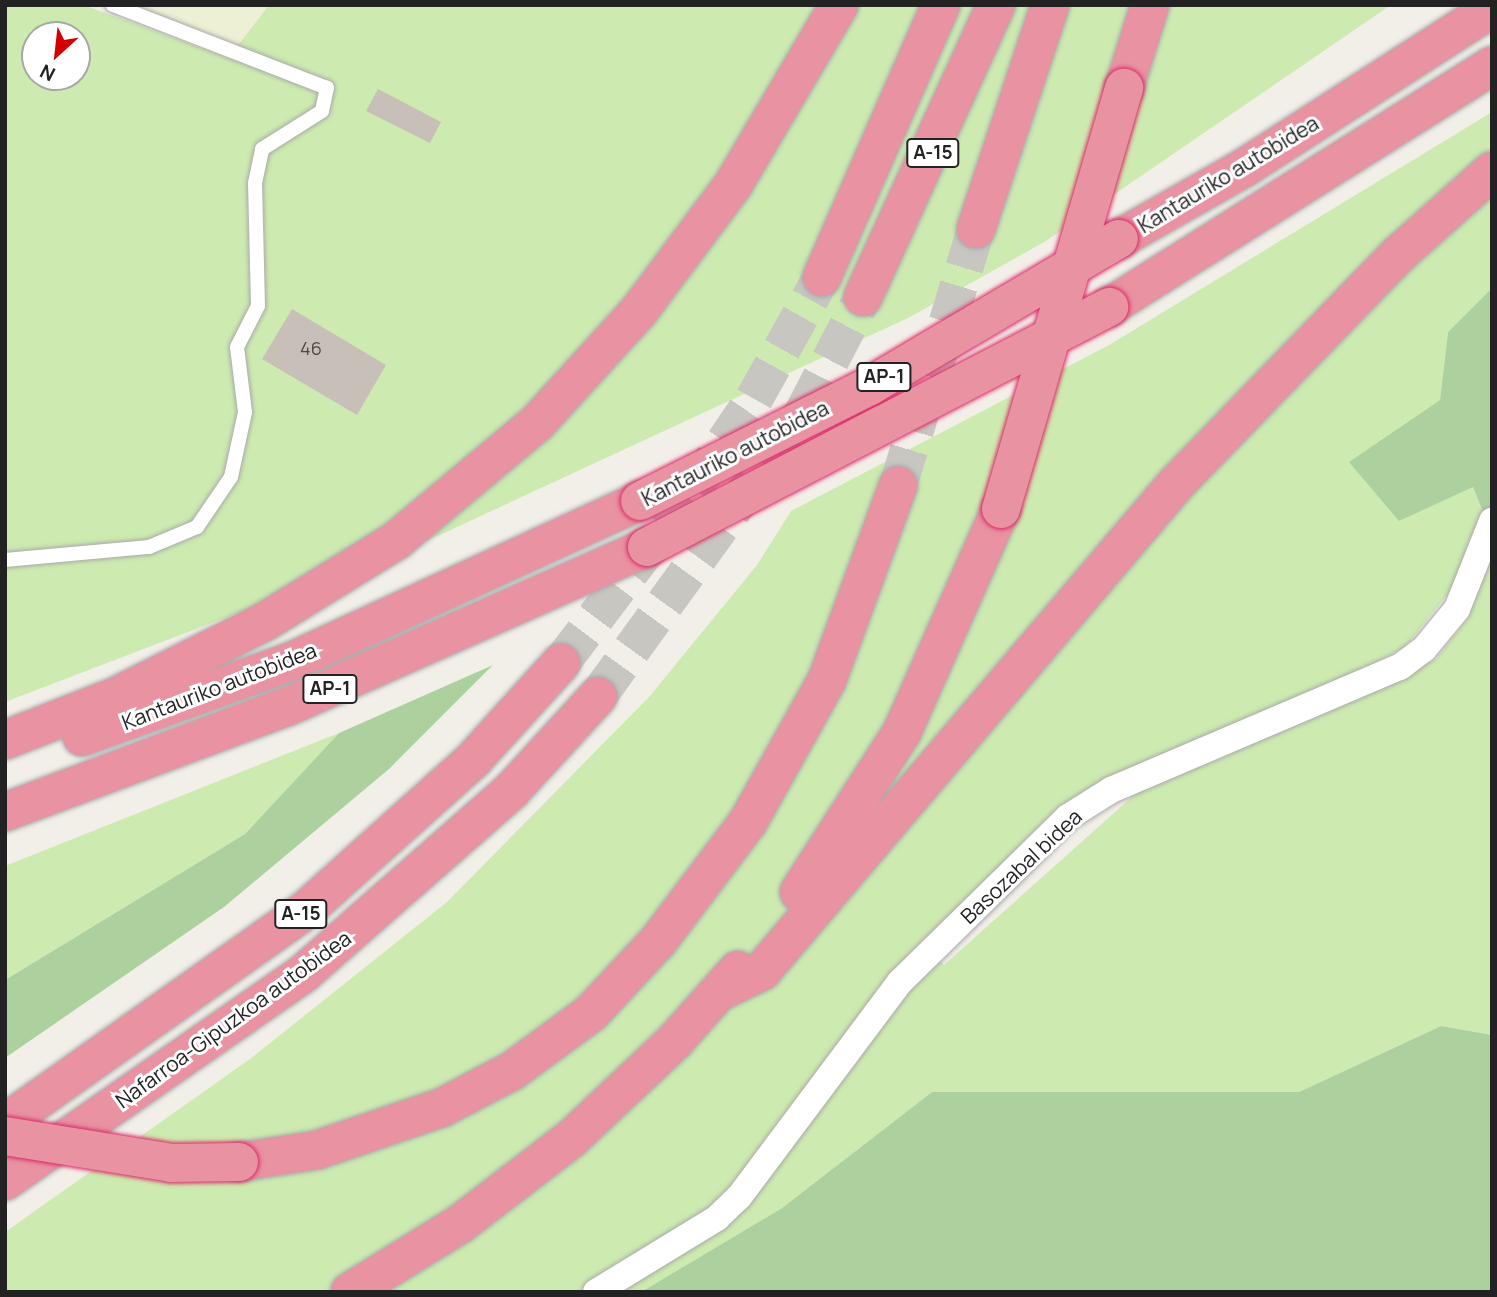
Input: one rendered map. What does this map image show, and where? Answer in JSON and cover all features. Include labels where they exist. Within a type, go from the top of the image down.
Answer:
[{"type":"highway","points":[[5,740],[117,696],[265,621],[397,540],[538,422],[639,311],[733,185],[839,5]]},
{"type":"highway","name":"A-15","points":[[822,277],[942,5]]},
{"type":"highway","name":"A-15","points":[[863,297],[996,5]]},
{"type":"highway","points":[[976,229],[1050,5]]},
{"type":"highway","points":[[350,1292],[460,1224],[572,1138],[721,991],[817,868],[902,732],[1001,509],[1150,5]]},
{"type":"highway","points":[[1391,73],[1475,5]]},
{"type":"highway","name":"Kantauriko autobidea","points":[[5,765],[292,661],[640,500],[870,386],[1119,239],[1492,8]]},
{"type":"highway","name":"Kantauriko autobidea","points":[[5,812],[289,706],[648,547],[1109,307],[1492,66]]},
{"type":"highway","points":[[721,991],[762,971],[1175,485],[1398,255],[1492,172]]},
{"type":"highway","points":[[5,1136],[171,1163],[239,1162],[317,1150],[443,1107],[512,1071],[590,1013],[659,940],[748,822],[827,680],[898,486]]},
{"type":"highway","name":"Nafarroa-Gipuzkoa autobidea","points":[[5,1123],[307,909],[445,787],[561,663]]},
{"type":"highway","name":"Nafarroa-Gipuzkoa autobidea","points":[[5,1181],[304,973],[512,790],[598,696]]},
{"type":"street","name":"Basozabal bidea","points":[[596,1292],[717,1218],[739,1197],[900,982],[1068,817],[1111,790],[1400,667],[1424,649],[1457,609],[1492,521]]},
{"type":"lane","points":[[5,560],[149,547],[197,527],[224,487],[245,412],[237,347],[258,306],[255,183],[262,149],[322,111],[327,88],[113,5]]},
{"type":"green space","points":[[5,5],[83,5],[228,58],[269,5],[1391,5],[1046,241],[910,317],[429,540],[5,702]]},
{"type":"green space","points":[[108,5],[269,5],[228,58],[103,13]]},
{"type":"green space","points":[[1492,112],[1492,288],[1448,332],[1440,400],[1350,462],[1473,487],[1482,510],[1451,590],[1405,647],[1312,695],[1102,781],[928,944],[944,965],[1143,787],[1436,659],[1465,622],[1492,556],[1492,1035],[1441,1026],[1299,1092],[932,1092],[782,1208],[641,1292],[5,1292],[5,1232],[250,1059],[447,902],[649,697],[757,565],[791,511],[1109,345]]},
{"type":"green space","points":[[1492,288],[1492,535],[1473,487],[1399,521],[1349,462],[1440,400],[1448,332]]},
{"type":"green space","points":[[493,665],[389,769],[224,907],[5,1058],[5,980],[245,834],[339,733]]},
{"type":"green space","points":[[339,733],[245,834],[5,980],[5,866]]},
{"type":"green space","points":[[1441,1026],[1492,1035],[1492,1292],[641,1292],[782,1208],[932,1092],[1299,1092]]},
{"type":"building","points":[[378,89],[441,122],[430,143],[366,111]]},
{"type":"building","points":[[292,309],[386,365],[357,415],[262,359]]},
{"type":"tunnel","points":[[898,486],[976,229]]},
{"type":"tunnel","points":[[561,663],[693,489],[754,399],[822,277]]},
{"type":"tunnel","points":[[598,696],[804,411],[863,297]]}]
